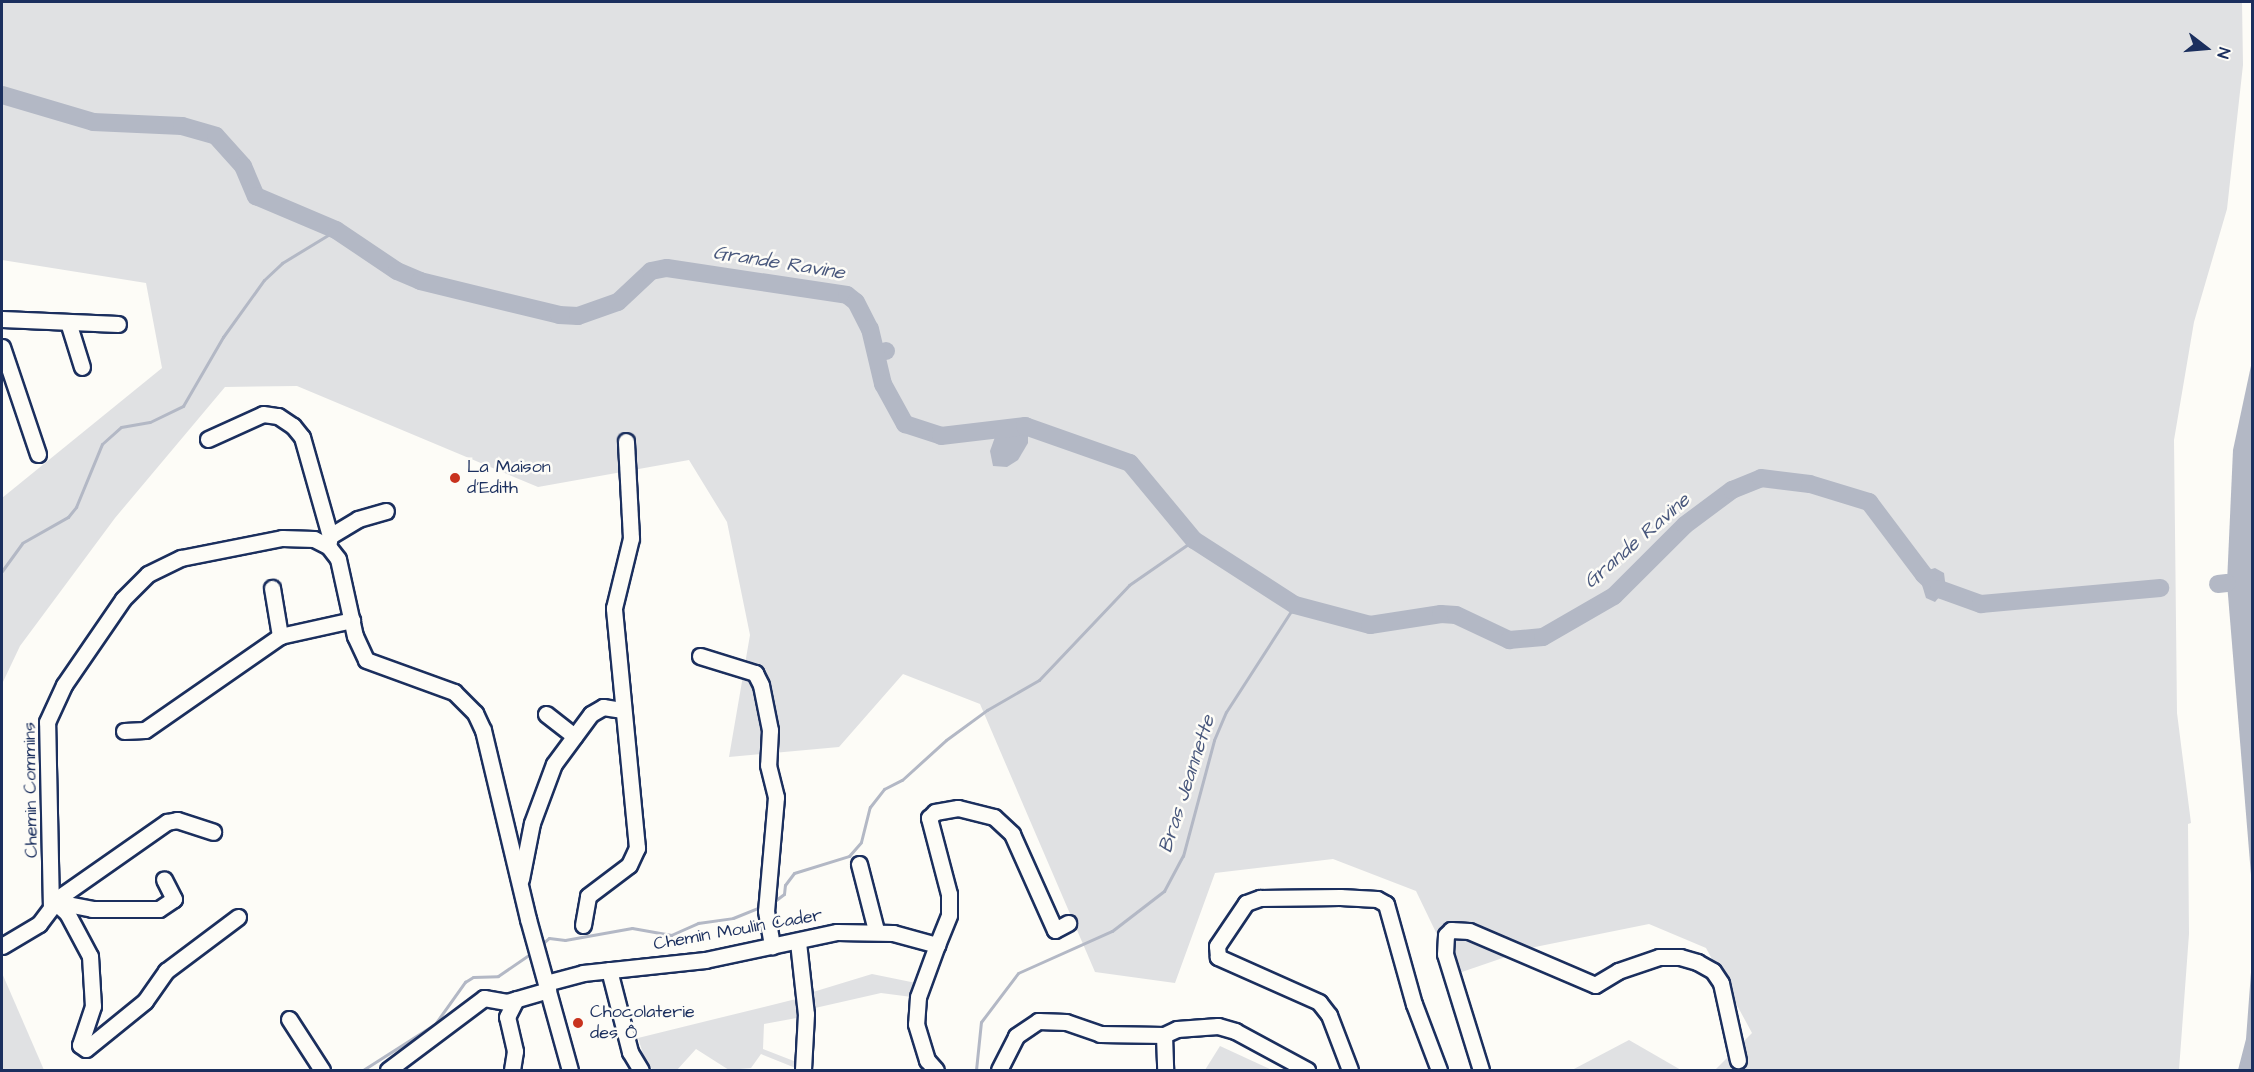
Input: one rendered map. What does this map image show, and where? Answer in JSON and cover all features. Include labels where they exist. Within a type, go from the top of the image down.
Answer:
[{"type":"street","points":[[2,319],[118,324]]},
{"type":"street","points":[[68,322],[82,367]]},
{"type":"street","points":[[2,347],[38,454]]},
{"type":"street","points":[[208,439],[263,414],[288,422],[302,437],[329,541],[338,559],[352,620],[366,660],[454,692],[475,713],[483,729],[533,940],[570,1071]]},
{"type":"street","points":[[583,925],[588,896],[636,856],[614,608],[631,538],[626,441]]},
{"type":"street","points":[[329,541],[348,524],[386,512]]},
{"type":"street","name":"Chemin Commins","points":[[54,901],[47,722],[64,685],[123,599],[148,574],[181,558],[282,538],[329,541]]},
{"type":"street","points":[[272,588],[280,636]]},
{"type":"street","points":[[124,731],[145,730],[280,636],[352,620]]},
{"type":"street","points":[[700,656],[754,673],[761,685],[770,730],[768,765],[776,796],[766,911],[772,946]]},
{"type":"street","points":[[520,883],[532,823],[549,775],[574,736],[597,709],[623,710]]},
{"type":"street","points":[[546,714],[574,736]]},
{"type":"street","points":[[936,1071],[927,1060],[916,1024],[918,997],[949,915],[949,894],[929,818],[935,812],[958,808],[994,817],[1012,834],[1054,930],[1068,923]]},
{"type":"street","points":[[2,946],[39,924],[54,901],[167,822],[177,820],[213,832]]},
{"type":"street","points":[[859,864],[876,930]]},
{"type":"street","points":[[54,901],[92,909],[159,909],[174,899],[164,879]]},
{"type":"street","points":[[1350,1071],[1325,1008],[1319,1002],[1218,957],[1217,946],[1246,903],[1260,898],[1340,897],[1386,904],[1414,1005],[1439,1071]]},
{"type":"street","points":[[54,901],[67,913],[90,956],[93,1006],[80,1045],[86,1049],[145,1001],[166,970],[238,917]]},
{"type":"street","name":"Chemin Moulin Cader","points":[[388,1071],[484,998],[507,1002],[547,986],[609,970],[705,960],[837,932],[876,930],[937,945]]},
{"type":"street","points":[[1481,1071],[1445,954],[1446,935],[1451,930],[1469,931],[1596,984],[1618,971],[1659,957],[1680,957],[1697,962],[1713,971],[1721,983],[1738,1059]]},
{"type":"street","points":[[798,942],[806,1014],[803,1071]]},
{"type":"street","points":[[609,970],[630,1052],[641,1071]]},
{"type":"street","points":[[512,1071],[515,1051],[507,1017],[516,999]]},
{"type":"street","points":[[289,1019],[322,1071]]},
{"type":"street","points":[[999,1071],[1016,1036],[1038,1021],[1066,1022],[1100,1034],[1164,1035],[1177,1029],[1218,1026],[1235,1031],[1307,1071]]},
{"type":"street","points":[[1164,1035],[1165,1071]]},
{"type":"shaded area","points":[[2,2],[2242,2],[2243,65],[2227,209],[2194,322],[2174,440],[2177,713],[2191,823],[2188,824],[2189,934],[2179,1070],[1715,1070],[1752,1033],[1706,948],[1649,924],[1535,947],[1456,974],[1416,891],[1333,859],[1215,873],[1175,983],[1095,972],[980,704],[903,674],[839,747],[729,757],[750,635],[727,522],[689,460],[538,487],[297,386],[225,387],[115,518],[20,646],[2,684],[2,498],[162,368],[146,283],[2,260]]},
{"type":"shaded area","points":[[886,342],[892,345],[895,351],[892,357],[886,360],[880,357],[877,351],[880,345]]},
{"type":"shaded area","points":[[2252,361],[2252,887],[2227,583],[2233,450]]},
{"type":"shaded area","points":[[1014,422],[1028,422],[1028,443],[1018,460],[1007,467],[993,466],[990,451],[995,437]]},
{"type":"shaded area","points":[[1935,568],[1944,573],[1946,589],[1935,602],[1926,598],[1922,585],[1925,571]]},
{"type":"shaded area","points":[[2252,959],[2252,1070],[2238,1070],[2246,1039]]},
{"type":"shaded area","points":[[2,973],[44,1070],[2,1070]]},
{"type":"shaded area","points":[[872,974],[916,983],[912,997],[881,993],[815,1008],[813,992]]},
{"type":"shaded area","points":[[800,998],[802,1017],[764,1024],[763,1049],[799,1063],[798,1069],[761,1054],[751,1068],[729,1070],[696,1049],[677,1070],[653,1070],[646,1063],[638,1038]]},
{"type":"shaded area","points":[[1629,1040],[1681,1070],[1572,1070]]},
{"type":"shaded area","points":[[1220,1046],[1272,1070],[1205,1070]]},
{"type":"waterway","name":"Grande Ravine","points":[[2,95],[93,122],[182,126],[216,136],[243,166],[256,196],[336,230],[397,271],[420,281],[559,315],[578,316],[618,302],[651,271],[667,268],[847,295],[856,302],[870,329],[883,384],[905,424],[941,436],[1025,426],[1130,463],[1194,540],[1295,605],[1370,625],[1441,614],[1456,615],[1509,640],[1543,637],[1614,596],[1685,525],[1732,490],[1761,478],[1810,484],[1869,502],[1924,575],[1939,589],[1981,604],[2160,588]]},
{"type":"waterway","points":[[2,571],[22,543],[68,517],[76,507],[102,444],[121,427],[150,422],[183,406],[223,337],[264,280],[282,263],[336,230]]},
{"type":"waterway","points":[[772,903],[784,894],[785,885],[794,873],[849,856],[861,842],[870,807],[884,789],[902,780],[946,740],[987,710],[1039,680],[1129,585],[1194,540]]},
{"type":"waterway","points":[[2218,584],[2227,583]]},
{"type":"waterway","name":"Bras Jeannette","points":[[976,1070],[981,1022],[1018,973],[1112,931],[1164,891],[1183,856],[1214,740],[1226,712],[1295,605]]},
{"type":"waterway","points":[[540,946],[549,938],[565,940],[632,928],[671,935],[698,923],[733,918],[760,907]]},
{"type":"waterway","points":[[363,1070],[435,1024],[465,982],[473,977],[498,976],[533,952]]},
{"type":"place","name":"La Maison d'Edith","points":[[455,478]]},
{"type":"place","name":"Chocolaterie des Ô","points":[[578,1023]]}]
